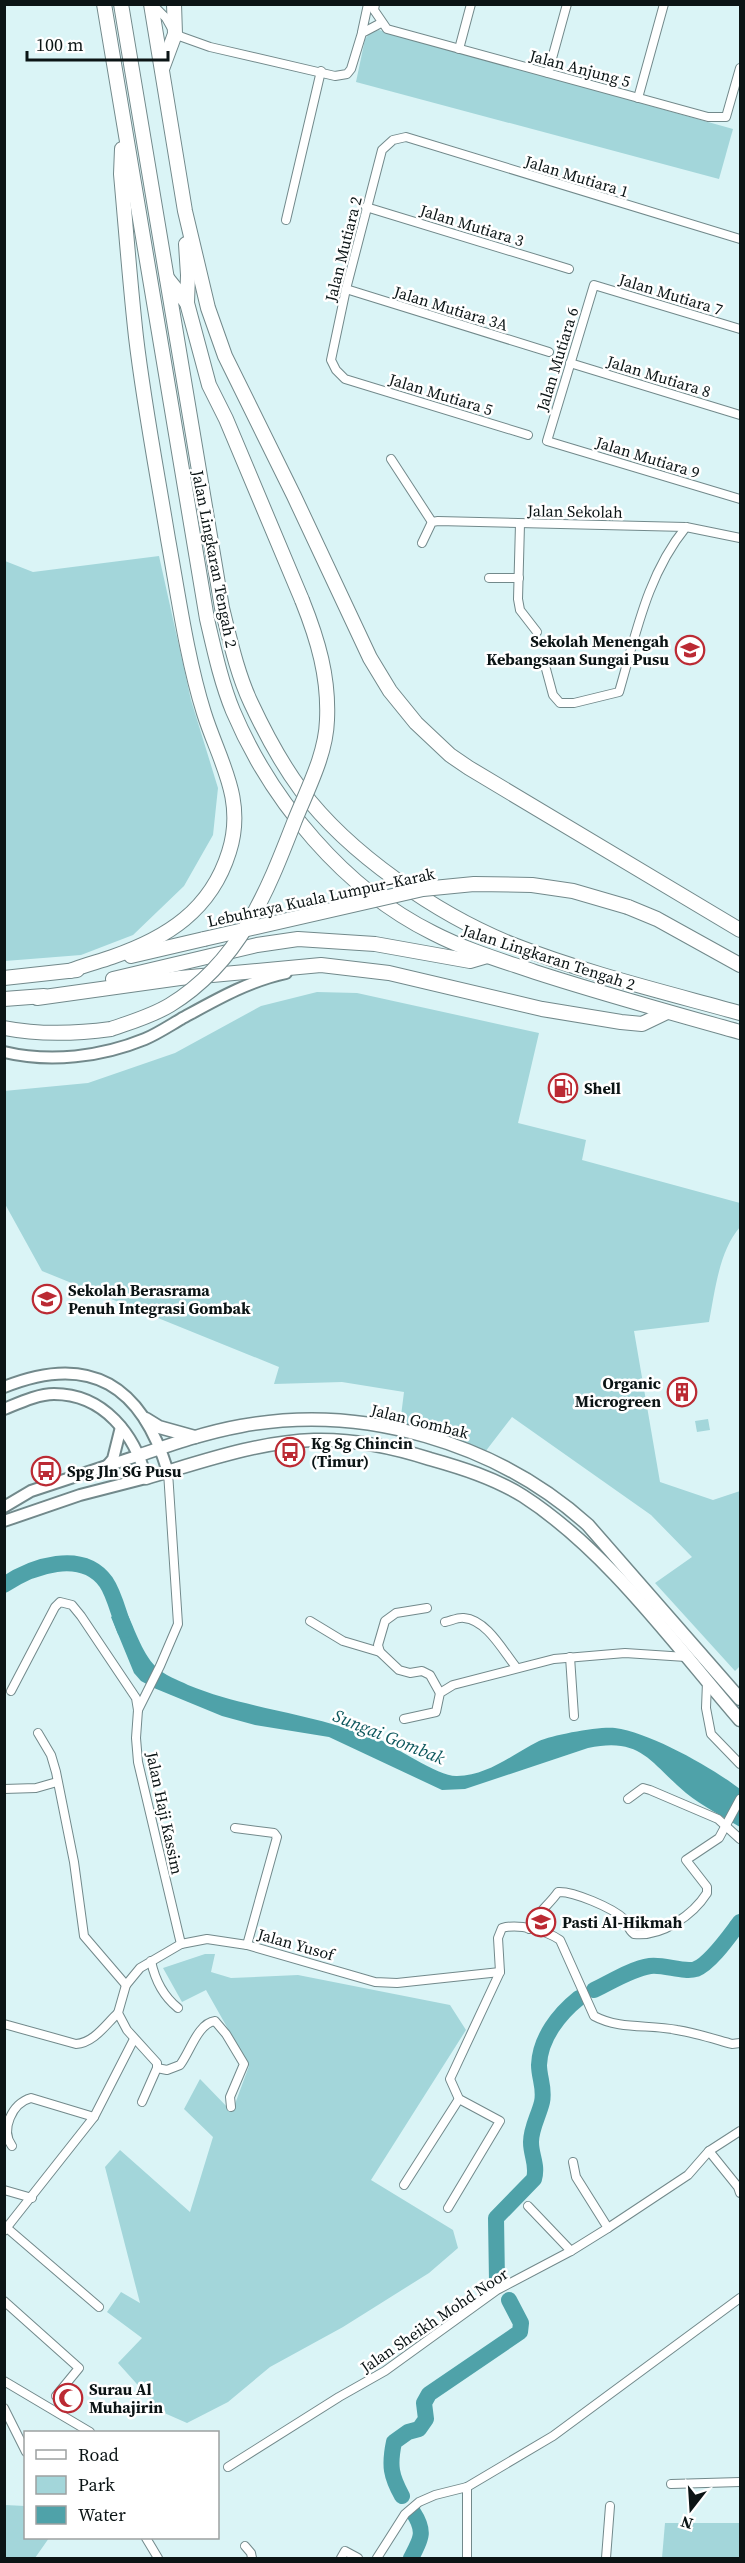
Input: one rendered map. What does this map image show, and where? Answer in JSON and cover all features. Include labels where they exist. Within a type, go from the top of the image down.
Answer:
[{"type":"highway","name":"Jalan Lingkaran Tengah 2","points":[[104,4],[207,619],[232,709],[260,766],[283,802],[320,847],[359,883],[398,912],[431,932],[488,956],[667,1012],[741,1032]]},
{"type":"highway","name":"Jalan Lingkaran Tengah 2","points":[[121,4],[222,608],[231,648],[250,702],[278,755],[301,790],[329,822],[414,892],[475,928],[510,944],[584,969],[741,1013]]},
{"type":"highway","points":[[152,4],[185,212],[208,308],[225,356],[370,658],[400,705],[437,744],[469,768],[741,930]]},
{"type":"highway","points":[[162,69],[175,34],[174,4]]},
{"type":"highway","points":[[70,971],[154,940],[189,918],[213,887],[229,853],[235,806],[219,750],[204,712],[178,594],[156,463],[136,340],[121,174],[123,119]]},
{"type":"highway","points":[[4,1028],[34,1034],[111,1029],[169,1006],[211,972],[252,920],[275,872],[313,775],[323,742],[327,721],[324,665],[316,635],[226,419],[209,386],[187,303],[185,212]]},
{"type":"highway","points":[[166,276],[187,303]]},
{"type":"highway","name":"Lebuhraya Kuala Lumpur–Karak","points":[[4,978],[70,971],[423,889],[474,884],[532,885],[573,891],[628,907],[657,919],[741,965]]},
{"type":"highway","name":"Lebuhraya Kuala Lumpur–Karak","points":[[4,999],[37,998],[257,945],[298,939],[375,944],[470,961],[488,956]]},
{"type":"highway","points":[[37,998],[180,978],[321,965],[389,973],[542,1009],[621,1022],[642,1024],[667,1012]]},
{"type":"main road","points":[[4,1052],[54,1057],[92,1055],[145,1039],[251,984],[321,965]]},
{"type":"main road","points":[[4,1387],[45,1374],[65,1372],[91,1377],[125,1395],[147,1419],[159,1427],[174,1433],[200,1438]]},
{"type":"main road","points":[[4,1409],[53,1394],[71,1397],[106,1410],[140,1455],[146,1478]]},
{"type":"main road","points":[[147,1419],[161,1448],[168,1472]]},
{"type":"main road","name":"Jalan Gombak","points":[[4,1508],[31,1491],[161,1448],[240,1426],[316,1420],[395,1428],[469,1450],[501,1464],[568,1506],[588,1524],[741,1699]]},
{"type":"main road","points":[[106,1466],[114,1459],[121,1427]]},
{"type":"main road","name":"Jalan Gombak","points":[[4,1521],[80,1495],[246,1449],[315,1440],[391,1447],[492,1479],[523,1496],[576,1537],[617,1577],[741,1720]]},
{"type":"street","points":[[152,4],[166,18],[175,34],[210,47],[335,76],[346,74],[351,69],[368,4]]},
{"type":"street","points":[[362,33],[381,23],[374,10],[375,4]]},
{"type":"street","points":[[459,49],[471,4]]},
{"type":"street","points":[[548,73],[567,4]]},
{"type":"street","points":[[638,98],[664,4]]},
{"type":"street","name":"Jalan Anjung 5","points":[[381,23],[387,29],[708,117],[726,117],[741,68]]},
{"type":"street","points":[[286,220],[321,71]]},
{"type":"street","name":"Jalan Mutiara 2","points":[[345,379],[336,370],[331,360],[366,207],[382,150],[393,140],[406,137]]},
{"type":"street","name":"Jalan Mutiara 1","points":[[406,137],[741,239]]},
{"type":"street","name":"Jalan Mutiara 3","points":[[366,207],[569,269]]},
{"type":"street","name":"Jalan Mutiara 7","points":[[594,285],[741,329]]},
{"type":"street","name":"Jalan Mutiara 6","points":[[547,441],[594,285]]},
{"type":"street","name":"Jalan Mutiara 3A","points":[[346,290],[549,352]]},
{"type":"street","name":"Jalan Mutiara 8","points":[[570,363],[741,415]]},
{"type":"street","name":"Jalan Mutiara 5","points":[[345,379],[528,435]]},
{"type":"street","name":"Jalan Mutiara 9","points":[[547,441],[741,499]]},
{"type":"street","points":[[391,459],[432,522],[422,543]]},
{"type":"street","name":"Jalan Sekolah","points":[[432,522],[686,527],[741,537]]},
{"type":"street","points":[[520,524],[518,599],[520,610],[537,632]]},
{"type":"street","points":[[546,669],[553,696],[560,703],[574,703],[619,692],[646,600],[659,567],[686,527]]},
{"type":"street","points":[[489,578],[519,578]]},
{"type":"street","points":[[138,1710],[178,1624],[168,1472]]},
{"type":"street","name":"Jalan Haji Kassim","points":[[11,1691],[55,1607],[60,1602],[72,1605],[117,1667],[135,1698],[138,1710],[136,1738],[138,1762],[182,1944]]},
{"type":"street","points":[[380,1652],[378,1645],[385,1621],[396,1613],[427,1608]]},
{"type":"street","points":[[445,1622],[462,1617],[477,1622],[516,1667]]},
{"type":"street","points":[[310,1621],[343,1641],[380,1652],[399,1670],[410,1673],[422,1671],[430,1675],[440,1693],[436,1712],[404,1719]]},
{"type":"street","points":[[440,1693],[453,1685],[477,1681],[516,1667],[570,1658],[625,1653],[686,1657]]},
{"type":"street","points":[[570,1658],[574,1716]]},
{"type":"street","points":[[707,1682],[706,1708],[711,1734],[741,1764]]},
{"type":"street","points":[[38,1733],[51,1755],[74,1862],[84,1936],[126,1985]]},
{"type":"street","points":[[4,1789],[36,1788],[57,1782]]},
{"type":"street","points":[[628,1799],[643,1788],[701,1810],[727,1825],[741,1839]]},
{"type":"street","points":[[530,1929],[531,1921],[546,1909],[558,1892],[567,1891],[604,1906],[624,1919],[634,1934],[660,1930],[677,1923],[707,1893],[707,1887],[686,1860],[719,1838],[741,1798]]},
{"type":"street","points":[[235,1828],[274,1833],[277,1837],[248,1945]]},
{"type":"street","points":[[448,2208],[500,2121],[459,2099],[450,2079],[500,1972],[498,1938],[502,1928],[508,1926],[530,1929],[552,1935],[560,1940],[582,1984],[594,2016],[604,2021],[619,2025],[676,2029],[732,2044],[741,2043]]},
{"type":"street","name":"Jalan Yusof","points":[[118,2013],[126,1985],[140,1968],[182,1944],[207,1939],[248,1945],[375,1982],[397,1983],[500,1972]]},
{"type":"street","points":[[151,1961],[159,1987],[168,2001],[178,2008]]},
{"type":"street","points":[[4,2024],[83,2044],[118,2013],[134,2039],[149,2052],[157,2063],[142,2102]]},
{"type":"street","points":[[157,2068],[167,2070],[180,2065],[201,2030],[210,2022],[215,2021],[226,2034],[244,2064],[230,2097],[231,2107]]},
{"type":"street","points":[[99,2307],[6,2229],[94,2117],[134,2039]]},
{"type":"street","points":[[12,2146],[6,2139],[5,2133],[15,2105],[23,2100],[31,2098],[94,2117]]},
{"type":"street","points":[[404,2185],[459,2099]]},
{"type":"street","name":"Jalan Sheikh Mohd Noor","points":[[228,2467],[339,2397],[385,2371],[497,2290],[571,2251],[608,2228],[687,2175],[709,2151],[741,2131]]},
{"type":"street","points":[[709,2151],[741,2193]]},
{"type":"street","points":[[573,2162],[576,2177],[608,2228]]},
{"type":"street","points":[[4,2190],[32,2198]]},
{"type":"street","points":[[528,2206],[571,2251]]},
{"type":"street","points":[[377,2559],[405,2514],[419,2502],[435,2495],[467,2487],[553,2436],[741,2298]]},
{"type":"street","points":[[4,2301],[79,2368],[56,2396]]},
{"type":"street","points":[[4,2381],[87,2431]]},
{"type":"street","points":[[4,2408],[24,2448]]},
{"type":"street","points":[[671,2484],[741,2482]]},
{"type":"street","points":[[467,2487],[467,2559]]},
{"type":"street","points":[[606,2559],[610,2506]]},
{"type":"street","points":[[147,2539],[158,2559]]},
{"type":"street","points":[[245,2546],[251,2553],[252,2559]]},
{"type":"street","points":[[341,2559],[345,2551],[358,2559]]},
{"type":"green space","points":[[379,30],[733,129],[719,179],[356,82],[365,39],[371,32]]},
{"type":"green space","points":[[159,556],[191,700],[218,788],[213,835],[184,886],[133,935],[81,955],[5,961],[5,561],[33,572]]},
{"type":"green space","points":[[317,992],[357,993],[539,1033],[518,1123],[586,1140],[582,1160],[740,1203],[740,1227],[723,1259],[709,1322],[634,1331],[660,1482],[713,1500],[740,1491],[740,1666],[735,1671],[655,1583],[692,1557],[651,1515],[512,1417],[485,1452],[446,1434],[400,1424],[404,1392],[342,1382],[274,1384],[279,1367],[42,1271],[5,1204],[4,1091],[88,1083],[175,1053],[261,1006]]},
{"type":"green space","points":[[708,1419],[710,1430],[697,1432],[695,1421]]},
{"type":"green space","points":[[205,1954],[215,1954],[211,1972],[231,1978],[298,1975],[450,2005],[466,2030],[371,2180],[453,2230],[458,2248],[429,2273],[343,2327],[270,2367],[228,2402],[187,2423],[162,2412],[118,2363],[142,2338],[107,2312],[121,2292],[140,2303],[105,2167],[120,2150],[190,2212],[213,2137],[184,2109],[200,2079],[232,2112],[249,2066],[206,1990],[182,2002],[163,1968]]},
{"type":"green space","points":[[5,2505],[24,2506],[24,2539],[48,2539],[35,2558],[5,2558]]},
{"type":"green space","points":[[665,2523],[740,2523],[740,2558],[662,2558]]},
{"type":"water","name":"Sungai Gombak","points":[[124,1607],[151,1661],[159,1670],[171,1677],[227,1698],[372,1736],[439,1772],[449,1775],[469,1775],[479,1772],[539,1741],[565,1734],[608,1728],[630,1731],[697,1761],[740,1789],[740,1827],[692,1798],[643,1755],[621,1746],[588,1748],[465,1789],[442,1790],[329,1737],[255,1725],[222,1716],[141,1681],[134,1673],[111,1617]]},
{"type":"waterway","name":"Sungai Gombak","points":[[4,1585],[42,1567],[71,1563],[84,1566],[96,1572],[106,1582],[125,1630]]},
{"type":"waterway","points":[[594,1990],[628,1973],[650,1966],[696,1969],[714,1955],[740,1922]]},
{"type":"waterway","points":[[497,2281],[496,2218],[534,2179],[535,2174],[531,2142],[543,2097],[540,2055],[552,2027],[564,2011],[579,1998]]},
{"type":"waterway","points":[[402,2496],[392,2470],[394,2442],[408,2432],[419,2429],[426,2419],[424,2403],[429,2394],[520,2332],[521,2323],[509,2300]]},
{"type":"waterway","points":[[411,2558],[421,2535],[420,2525],[413,2512]]},
{"type":"place","name":"Sekolah Menengah Kebangsaan Sungai Pusu","points":[[690,650]]},
{"type":"place","name":"Shell","points":[[563,1088]]},
{"type":"place","name":"Sekolah Berasrama Penuh Integrasi Gombak","points":[[47,1299]]},
{"type":"place","name":"Organic Microgreen","points":[[682,1392]]},
{"type":"place","name":"Kg Sg Chincin (Timur)","points":[[290,1452]]},
{"type":"place","name":"Spg Jln SG Pusu","points":[[46,1471]]},
{"type":"place","name":"Pasti Al-Hikmah","points":[[541,1922]]},
{"type":"place","name":"Surau Al Muhajirin","points":[[68,2398]]}]
